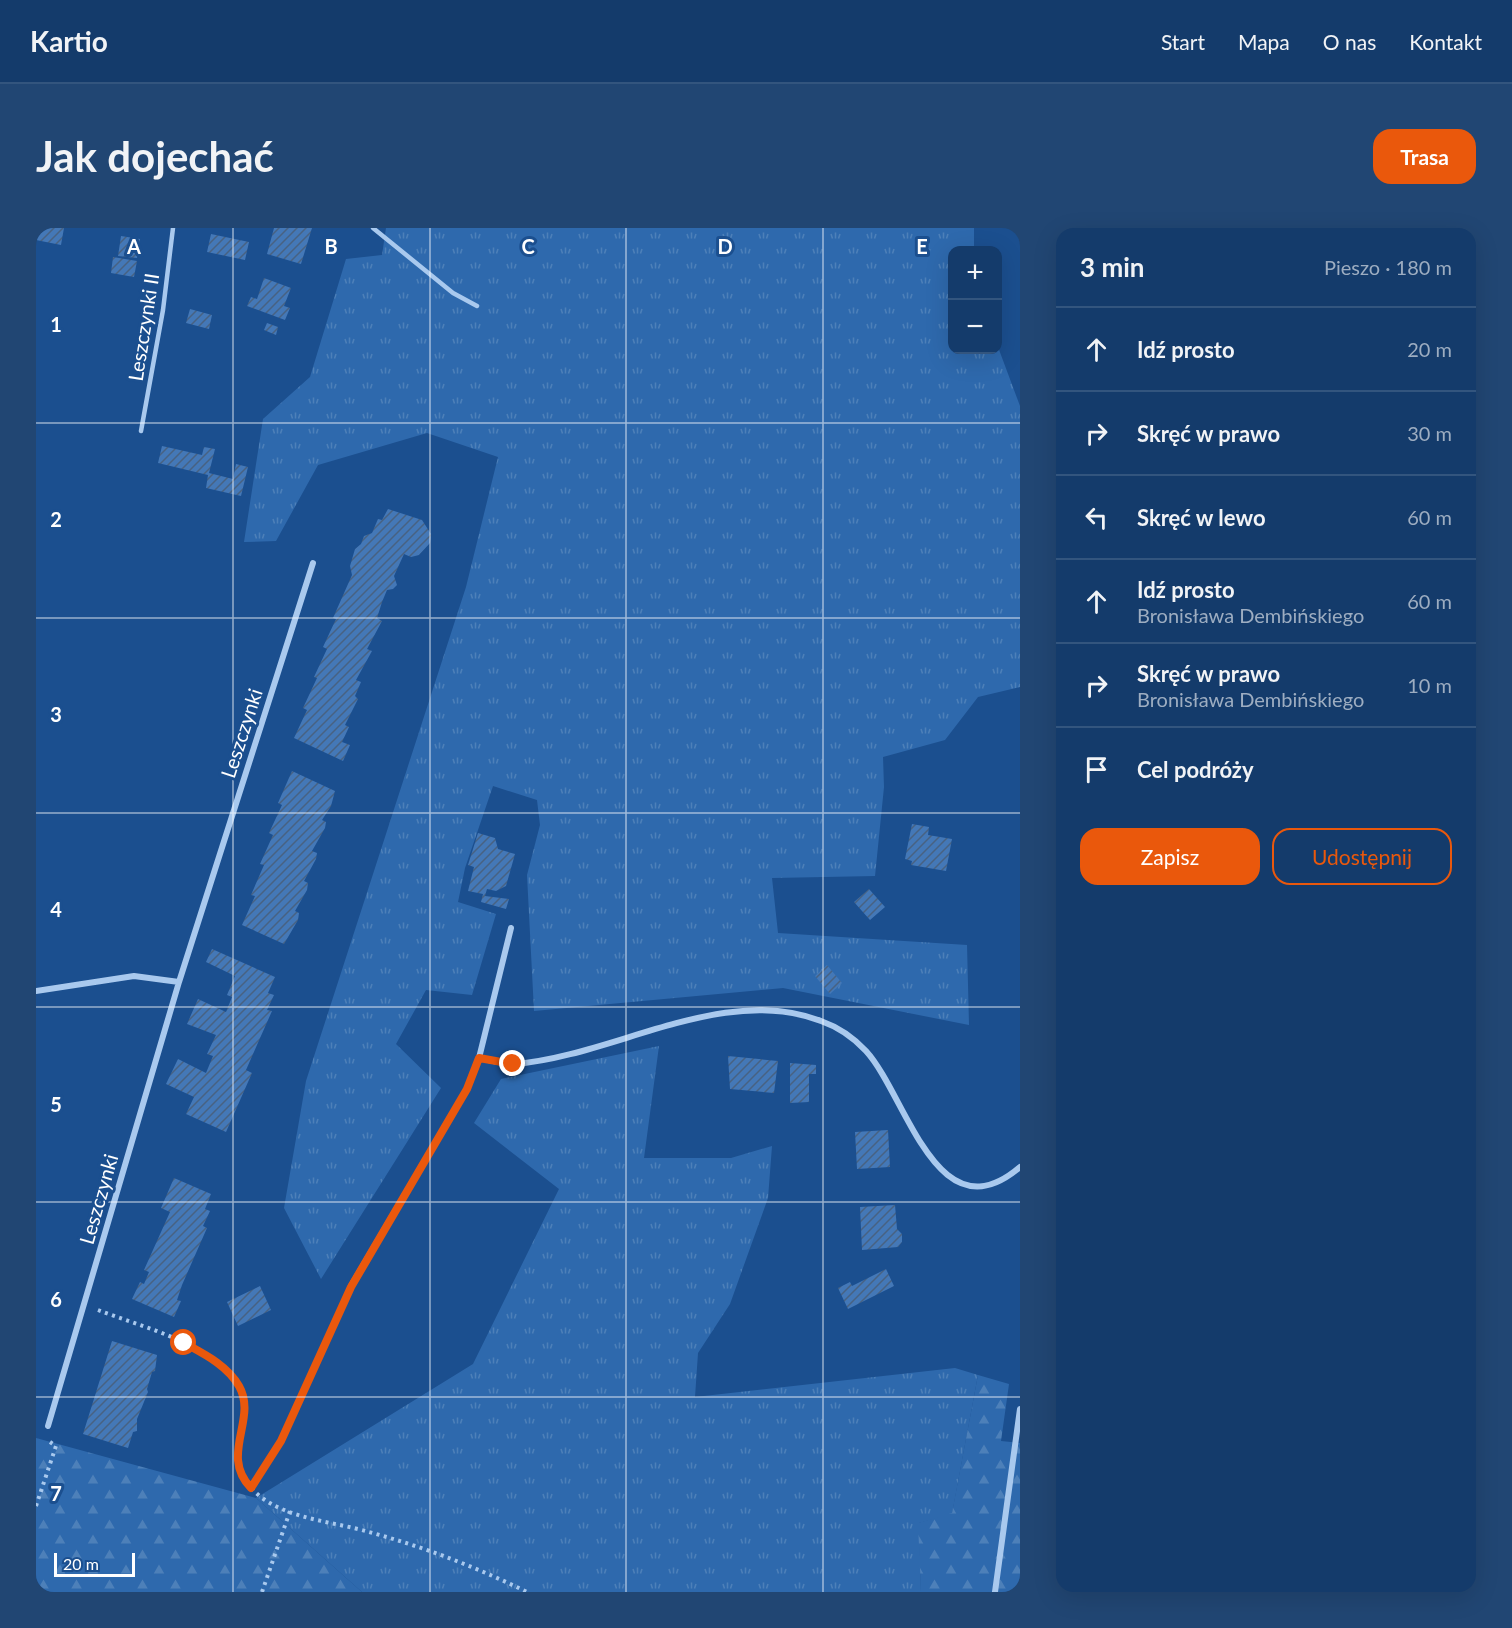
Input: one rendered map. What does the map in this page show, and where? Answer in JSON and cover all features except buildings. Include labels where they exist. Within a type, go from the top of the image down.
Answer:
[{"type":"street","name":"Leszczynki","points":[[48,1426],[179,982],[313,563]]},
{"type":"street","points":[[351,1287],[467,1089],[479,1058],[511,928]]},
{"type":"street","points":[[36,991],[134,976],[179,982]]},
{"type":"street","points":[[479,1058],[513,1064],[591,1050],[693,1019],[747,1010],[788,1010],[821,1021],[846,1033],[867,1052],[937,1167],[954,1181],[973,1187],[992,1186],[1020,1167]]},
{"type":"street","points":[[995,1592],[1020,1409]]},
{"type":"lane","name":"Leszczynki II","points":[[141,431],[163,310],[173,228]]},
{"type":"lane","points":[[373,228],[453,293],[477,306]]},
{"type":"path","points":[[251,1488],[281,1441],[351,1287]]},
{"type":"path","points":[[84,1304],[184,1343],[216,1361],[239,1385],[245,1402],[237,1446],[237,1463],[251,1488],[262,1498],[290,1511],[371,1532],[471,1564],[527,1592]]},
{"type":"path","points":[[36,1506],[56,1446],[45,1438],[48,1426]]},
{"type":"path","points":[[262,1592],[290,1511]]},
{"type":"green space","points":[[386,228],[974,228],[974,246],[948,246],[948,354],[1001,354],[1020,406],[1020,687],[978,697],[945,740],[883,757],[884,787],[875,876],[772,878],[778,933],[967,945],[969,1025],[783,988],[534,1011],[527,875],[540,825],[537,800],[493,786],[465,868],[458,902],[496,914],[472,995],[426,990],[396,1044],[441,1088],[321,1279],[284,1208],[306,1081],[466,587],[498,457],[427,433],[318,465],[276,541],[244,542],[263,419],[310,377],[346,259],[382,255]]},
{"type":"green space","points":[[659,1046],[644,1158],[731,1158],[772,1146],[768,1198],[730,1304],[698,1353],[695,1397],[955,1368],[978,1375],[952,1514],[919,1523],[921,1592],[362,1592],[256,1498],[473,1364],[559,1189],[474,1123],[501,1079]]},
{"type":"green space","points":[[978,1375],[1009,1384],[1001,1441],[1020,1443],[1020,1592],[921,1592],[918,1523],[952,1513]]},
{"type":"green space","points":[[36,1438],[256,1498],[362,1592],[36,1592]]},
{"type":"route","points":[[184,1343],[216,1361],[239,1385],[245,1402],[242,1431],[237,1446],[237,1463],[251,1488],[281,1441],[351,1287],[467,1089],[479,1058],[513,1064]]}]
